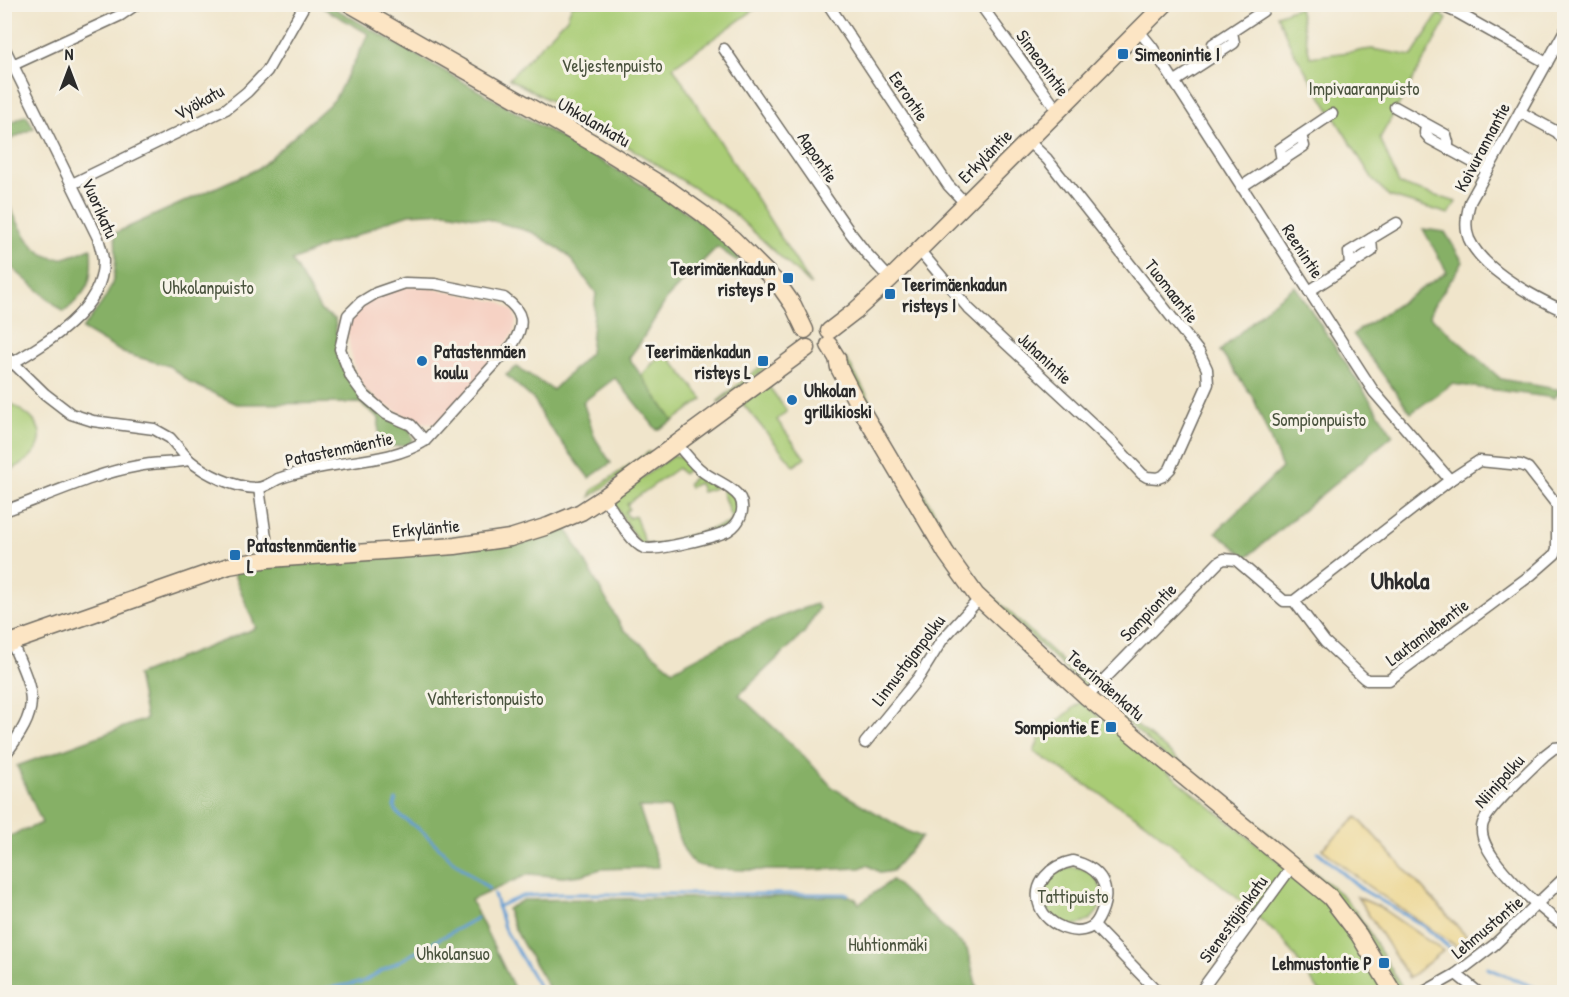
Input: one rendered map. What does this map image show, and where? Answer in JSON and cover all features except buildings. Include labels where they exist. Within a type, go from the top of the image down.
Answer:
[{"type":"street","points":[[9,67],[121,15],[136,4]]},
{"type":"street","name":"Vyökatu","points":[[72,184],[226,109],[247,92],[267,71],[305,4]]},
{"type":"street","name":"Uhkolankatu","points":[[350,4],[598,146],[668,189],[703,214],[733,239],[779,285],[817,338]]},
{"type":"street","name":"Eerontie","points":[[828,4],[948,185],[965,203]]},
{"type":"street","name":"Simeonintie","points":[[980,4],[1058,111]]},
{"type":"street","name":"Erkyläntie","points":[[8,644],[210,572],[269,559],[455,546],[510,538],[581,512],[677,444],[855,311],[890,279],[1165,4]]},
{"type":"street","points":[[1437,4],[1547,63]]},
{"type":"street","points":[[1174,82],[1215,55],[1214,44],[1263,11]]},
{"type":"street","name":"Reenintie","points":[[1139,31],[1152,47],[1374,392],[1450,480]]},
{"type":"street","name":"Koivurannantie","points":[[1564,32],[1470,202],[1466,227],[1468,237],[1476,251],[1494,268],[1530,293],[1564,311]]},
{"type":"street","name":"Vuorikatu","points":[[4,47],[9,67],[72,184],[98,238],[102,255],[101,277],[93,297],[76,319],[9,365]]},
{"type":"street","name":"Aapontie","points":[[724,49],[849,231],[890,279]]},
{"type":"street","points":[[1395,107],[1426,124],[1425,133],[1430,139],[1487,170]]},
{"type":"street","points":[[1520,112],[1557,132],[1562,138]]},
{"type":"street","points":[[1241,186],[1282,160],[1280,149],[1332,114]]},
{"type":"street","name":"Tuomaantie","points":[[1028,141],[1047,159],[1199,352],[1208,369],[1208,384],[1170,469],[1158,478]]},
{"type":"street","points":[[1309,291],[1350,265],[1349,252],[1397,223]]},
{"type":"street","name":"Juhanintie","points":[[919,250],[969,309],[1111,441],[1142,474],[1158,478]]},
{"type":"street","name":"Patastenmäentie","points":[[259,488],[280,478],[311,469],[399,454],[425,441],[513,344],[521,331],[519,314],[513,304],[504,298],[435,284],[405,283],[376,293],[361,302],[348,315],[340,349],[351,376],[365,396],[386,414],[411,425],[425,441]]},
{"type":"street","name":"Teerimäenkatu","points":[[817,338],[829,363],[839,368],[946,553],[980,598],[1087,697],[1330,897],[1347,918],[1393,993]]},
{"type":"street","points":[[4,354],[9,365],[71,414],[93,421],[154,429],[170,438],[189,460],[200,468],[231,482],[259,488],[269,559]]},
{"type":"street","points":[[604,497],[635,543],[647,550],[660,549],[727,532],[740,519],[741,500],[734,492],[701,471],[677,444]]},
{"type":"street","points":[[4,512],[102,476],[137,466],[189,460]]},
{"type":"street","name":"Lautamiehentie","points":[[1294,601],[1324,642],[1367,681],[1385,682],[1531,575],[1555,554],[1557,505],[1528,468],[1521,465],[1479,461],[1450,480]]},
{"type":"street","points":[[1294,601],[1450,480]]},
{"type":"street","name":"Sompiontie","points":[[1087,697],[1224,559],[1236,560],[1284,601],[1294,601]]},
{"type":"street","name":"Linnustajanpolku","points":[[865,743],[919,677],[942,640],[980,598]]},
{"type":"street","points":[[4,756],[27,724],[32,699],[26,676],[8,644]]},
{"type":"street","name":"Niinipolku","points":[[1537,906],[1486,847],[1482,839],[1482,825],[1486,816],[1545,755],[1554,748],[1564,747]]},
{"type":"street","points":[[1073,861],[1094,869],[1102,878],[1106,887],[1106,897],[1100,917],[1094,926],[1079,930],[1068,929],[1055,925],[1046,918],[1040,905],[1038,892],[1042,880],[1052,868],[1073,861]]},
{"type":"street","name":"Sienestäjänkatu","points":[[1200,993],[1293,865]]},
{"type":"street","name":"Lehmustontie","points":[[1424,993],[1456,974],[1494,945],[1564,878]]},
{"type":"street","points":[[1537,906],[1564,926]]},
{"type":"street","points":[[1094,926],[1158,993]]},
{"type":"street","points":[[1456,974],[1478,993]]},
{"type":"shaded area","name":"Patastenmäen koulu","points":[[420,286],[500,302],[513,311],[516,319],[514,332],[476,382],[437,425],[413,420],[384,404],[365,390],[356,372],[347,326],[352,314],[370,300],[399,288]]},
{"type":"green space","name":"Uhkolanpuisto","points":[[318,5],[329,5],[664,197],[699,221],[741,256],[737,261],[717,247],[668,297],[629,358],[673,421],[657,430],[615,378],[583,402],[595,438],[611,463],[589,478],[543,418],[535,401],[506,375],[517,367],[553,390],[590,353],[596,293],[567,254],[534,233],[491,220],[447,212],[409,214],[385,222],[354,237],[326,245],[292,261],[321,311],[335,319],[337,338],[355,383],[410,430],[413,440],[407,445],[378,448],[379,418],[360,403],[237,404],[191,383],[169,366],[123,353],[82,329],[101,305],[111,286],[115,264],[115,233],[259,168],[334,100],[369,34]]},
{"type":"green space","name":"Veljestenpuisto","points":[[572,5],[761,5],[673,67],[811,285],[731,211],[579,116],[509,79],[567,18]]},
{"type":"green space","name":"Impivaaranpuisto","points":[[1299,7],[1310,57],[1372,49],[1412,56],[1439,13],[1447,19],[1380,138],[1399,184],[1456,202],[1449,214],[1389,196],[1374,181],[1293,51],[1277,15]]},
{"type":"green space","points":[[26,115],[34,128],[5,142],[5,126]]},
{"type":"green space","points":[[4,195],[26,237],[42,253],[52,258],[64,258],[91,248],[88,284],[64,312],[5,262]]},
{"type":"green space","points":[[1423,229],[1445,232],[1463,262],[1432,308],[1430,316],[1501,379],[1561,390],[1554,398],[1452,384],[1411,413],[1353,334],[1447,272]]},
{"type":"green space","name":"Sompionpuisto","points":[[1295,286],[1393,435],[1247,557],[1216,532],[1282,468],[1253,397],[1220,351],[1271,304]]},
{"type":"green space","points":[[664,351],[703,399],[673,421],[641,376]]},
{"type":"green space","points":[[844,358],[939,520],[939,524],[935,523],[850,378]]},
{"type":"green space","points":[[760,367],[764,370],[718,403],[718,401]]},
{"type":"green space","points":[[767,384],[787,411],[777,420],[805,458],[794,466],[742,403]]},
{"type":"green space","points":[[11,403],[34,421],[40,438],[34,453],[28,459],[5,473],[5,405]]},
{"type":"green space","points":[[649,452],[652,454],[590,497],[593,490]]},
{"type":"green space","points":[[674,455],[684,458],[691,467],[683,474],[678,468],[627,504],[629,509],[625,512],[629,518],[635,516],[645,543],[658,545],[727,524],[732,520],[722,492],[725,489],[731,493],[740,507],[729,527],[659,547],[641,546],[615,505],[617,496]]},
{"type":"green space","points":[[697,475],[716,484],[715,488],[702,492],[699,483],[690,487],[688,483]]},
{"type":"green space","points":[[562,520],[622,628],[673,670],[761,625],[816,604],[819,608],[804,633],[739,695],[804,756],[833,788],[909,832],[922,837],[892,871],[881,873],[867,865],[860,868],[772,870],[704,867],[689,858],[679,837],[670,808],[639,807],[659,867],[601,869],[582,875],[563,877],[529,874],[471,900],[516,992],[5,992],[5,838],[42,823],[17,766],[146,719],[137,675],[256,628],[233,572],[370,552],[455,546]]},
{"type":"green space","points":[[943,532],[947,534],[962,560],[987,591],[1092,689],[1087,689],[972,581],[943,536]]},
{"type":"green space","points":[[1101,699],[1107,701],[1343,896],[1357,913],[1405,992],[1400,992],[1366,936]]},
{"type":"green space","points":[[1081,702],[1310,887],[1339,916],[1386,992],[1320,992],[1283,940],[1235,896],[1145,822],[1034,752],[1041,735]]},
{"type":"green space","name":"Tattipuisto","points":[[1067,867],[1079,867],[1094,875],[1102,890],[1102,902],[1094,917],[1079,925],[1067,925],[1052,917],[1044,902],[1044,890],[1052,875]]},
{"type":"green space","name":"Huhtionmäki","points":[[892,880],[967,949],[978,992],[551,992],[521,941],[507,909],[523,900],[850,896],[859,904]]},
{"type":"sand","points":[[1357,817],[1467,937],[1462,950],[1368,886],[1322,849]]},
{"type":"sand","points":[[1357,897],[1378,906],[1443,951],[1409,978]]},
{"type":"waterway","points":[[396,800],[394,807],[399,815],[422,831],[452,860],[489,889]]},
{"type":"waterway","points":[[1318,852],[1363,890],[1424,926],[1452,950]]},
{"type":"waterway","points":[[494,894],[504,928],[542,992]]},
{"type":"waterway","points":[[497,907],[522,896],[560,894],[848,894]]},
{"type":"waterway","points":[[308,992],[362,982],[477,918]]},
{"type":"waterway","points":[[1487,968],[1546,992]]},
{"type":"place","name":"Simeonintie I","points":[[1123,54]]},
{"type":"place","name":"Teerimäenkadun risteys P","points":[[788,278]]},
{"type":"place","name":"Teerimäenkadun risteys I","points":[[890,294]]},
{"type":"place","name":"Patastenmäen koulu","points":[[422,361]]},
{"type":"place","name":"Teerimäenkadun risteys L","points":[[763,361]]},
{"type":"place","name":"Uhkolan grillikioski","points":[[792,400]]},
{"type":"place","name":"Patastenmäentie L","points":[[235,555]]},
{"type":"place","name":"Sompiontie E","points":[[1111,727]]},
{"type":"place","name":"Lehmustontie P","points":[[1384,963]]},
{"type":"district","name":"Uhkola","points":[[1400,580]]},
{"type":"park label","name":"Vahteristonpuisto","points":[[485,698]]},
{"type":"park label","name":"Uhkolansuo","points":[[453,953]]}]
